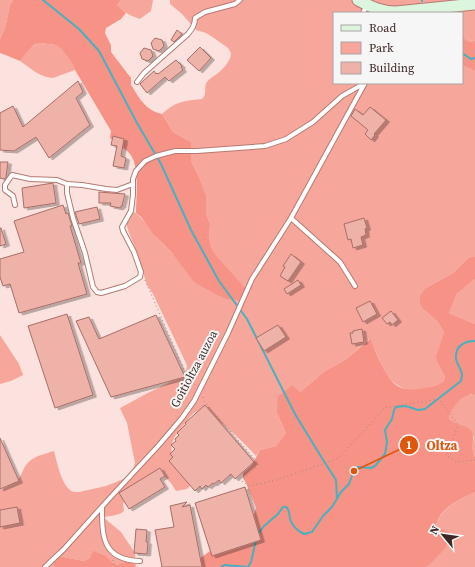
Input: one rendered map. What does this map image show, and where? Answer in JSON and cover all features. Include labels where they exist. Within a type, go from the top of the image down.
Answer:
[{"type":"street","points":[[363,6],[387,12],[396,12],[475,4]]},
{"type":"lane","points":[[137,82],[144,73],[188,34],[195,23],[195,18],[206,12],[235,4],[240,0]]},
{"type":"lane","name":"Goitioltza auzoa","points":[[141,272],[134,252],[122,227],[131,211],[133,179],[136,171],[144,161],[175,151],[197,151],[265,146],[286,138],[313,122],[342,96],[363,84]]},
{"type":"lane","name":"Goitioltza auzoa","points":[[45,567],[64,549],[159,445],[194,401],[228,333],[252,280],[291,218],[364,84]]},
{"type":"lane","points":[[15,205],[13,196],[5,190],[5,185],[12,175],[30,179],[57,180],[67,184],[82,184],[106,190],[117,190],[133,184]]},
{"type":"lane","points":[[67,184],[67,193],[73,218],[93,287],[97,292],[101,293],[125,286],[140,277],[141,272]]},
{"type":"lane","points":[[291,218],[340,262],[354,286]]},
{"type":"lane","points":[[102,506],[103,535],[106,545],[117,556],[140,561]]},
{"type":"path","points":[[141,272],[186,374],[200,390],[204,401],[259,464],[242,481],[249,486],[276,480],[336,459],[369,426],[384,408],[439,399],[458,425],[447,456],[456,462],[475,460]]},
{"type":"green space","points":[[0,0],[13,0],[10,5],[5,28],[0,39]]},
{"type":"green space","points":[[121,0],[153,0],[151,11],[140,19],[127,14],[117,5]]},
{"type":"green space","points":[[170,0],[475,1],[475,40],[471,42],[466,40],[463,36],[463,12],[333,12],[333,84],[463,84],[463,65],[475,71],[475,256],[468,258],[453,273],[426,288],[423,309],[437,321],[444,332],[437,362],[445,377],[443,382],[432,387],[409,389],[400,386],[387,374],[369,339],[345,360],[325,371],[300,392],[289,387],[284,394],[277,413],[286,433],[276,446],[260,450],[256,456],[238,437],[220,422],[200,410],[192,415],[178,432],[171,447],[175,461],[192,484],[187,489],[176,491],[164,476],[126,497],[123,504],[124,511],[122,513],[114,516],[103,517],[121,532],[135,553],[136,567],[131,560],[118,565],[113,564],[106,556],[90,558],[84,561],[58,556],[51,562],[55,567],[0,567],[0,490],[17,480],[26,465],[32,459],[54,451],[64,482],[70,490],[74,492],[106,486],[129,476],[135,463],[127,423],[120,408],[180,377],[186,371],[187,366],[185,361],[153,294],[147,285],[125,219],[134,212],[137,214],[173,254],[218,258],[211,247],[209,237],[210,224],[206,214],[206,195],[191,161],[191,142],[173,132],[162,114],[180,102],[202,99],[205,95],[205,86],[207,82],[224,67],[230,59],[231,53],[228,48],[214,38],[206,33],[196,30],[182,14],[170,4]]},
{"type":"green space","points":[[40,43],[56,45],[62,49],[75,70],[49,78],[36,72],[20,61],[31,48]]},
{"type":"green space","points":[[475,279],[475,324],[449,313],[455,294]]},
{"type":"green space","points":[[0,335],[19,364],[23,375],[11,381],[0,384]]},
{"type":"green space","points":[[468,395],[475,395],[475,457],[473,450],[474,437],[467,428],[451,422],[449,419],[451,412],[456,405]]},
{"type":"green space","points":[[475,492],[475,567],[426,567],[441,552],[450,540],[450,533],[436,526],[438,519],[451,505]]},
{"type":"shaded area","points":[[13,0],[121,0],[117,5],[126,13],[121,19],[106,28],[105,33],[111,45],[111,52],[131,78],[131,85],[147,107],[162,114],[173,132],[191,142],[191,161],[206,195],[206,214],[210,224],[209,237],[211,247],[218,258],[245,288],[246,295],[239,300],[227,299],[194,282],[173,254],[153,234],[141,217],[136,213],[137,182],[133,159],[128,152],[110,138],[111,131],[70,60],[62,49],[56,45],[40,43],[34,45],[20,61],[0,53],[0,39],[5,28],[10,5]]},
{"type":"shaded area","points":[[463,36],[466,40],[471,42],[475,40],[475,71],[463,65]]},
{"type":"shaded area","points":[[475,256],[475,279],[456,294],[449,313],[475,324],[475,395],[466,396],[459,401],[453,408],[449,419],[454,423],[470,429],[472,432],[473,451],[475,457],[475,492],[451,505],[438,519],[436,526],[450,533],[451,537],[450,541],[438,556],[426,567],[188,567],[210,551],[225,544],[250,528],[256,508],[243,478],[243,473],[252,465],[260,450],[276,446],[286,433],[277,413],[278,396],[290,386],[292,385],[300,392],[325,371],[345,360],[370,339],[388,376],[399,387],[405,389],[416,389],[433,386],[443,382],[445,377],[436,357],[444,332],[437,321],[423,309],[420,303],[420,296],[426,288],[453,273],[468,258]]},
{"type":"shaded area","points":[[93,551],[106,556],[117,565],[131,560],[136,567],[55,567],[51,562],[58,556],[84,561],[90,558]]},
{"type":"building","points":[[177,30],[182,34],[174,42],[171,40]]},
{"type":"building","points":[[155,38],[162,40],[164,46],[159,51],[153,49],[151,43]]},
{"type":"building","points":[[200,47],[211,58],[199,71],[187,60]]},
{"type":"building","points":[[144,48],[151,50],[153,56],[148,61],[142,59],[140,53]]},
{"type":"building","points":[[176,60],[182,66],[181,67],[183,70],[169,81],[165,77],[147,93],[140,84],[154,71],[158,74]]},
{"type":"building","points":[[78,81],[83,92],[76,98],[90,125],[49,158],[36,137],[14,151],[0,150],[0,113],[13,106],[23,127]]},
{"type":"building","points":[[370,107],[386,120],[371,140],[365,134],[368,130],[351,116],[355,109],[363,115]]},
{"type":"building","points":[[113,136],[124,139],[121,156],[126,158],[124,168],[113,166],[117,146],[111,145]]},
{"type":"building","points":[[0,162],[8,162],[5,179],[0,178]]},
{"type":"building","points":[[53,183],[56,203],[24,208],[22,188]]},
{"type":"building","points":[[99,192],[125,194],[122,206],[120,208],[110,206],[111,203],[99,203]]},
{"type":"building","points":[[63,205],[66,214],[68,213],[72,226],[70,226],[81,263],[78,263],[87,294],[19,313],[10,284],[3,286],[0,277],[0,259],[24,252],[14,221]]},
{"type":"building","points":[[97,207],[100,219],[79,224],[75,212]]},
{"type":"building","points":[[364,218],[367,228],[365,229],[366,235],[361,237],[363,245],[353,248],[351,239],[348,240],[344,224]]},
{"type":"building","points":[[0,228],[6,244],[0,246]]},
{"type":"building","points":[[291,254],[301,262],[288,281],[280,276],[285,267],[283,266]]},
{"type":"building","points":[[298,280],[301,285],[287,294],[284,289]]},
{"type":"building","points":[[370,301],[377,314],[363,322],[356,308]]},
{"type":"building","points":[[391,311],[398,320],[392,325],[390,322],[387,324],[382,318]]},
{"type":"building","points":[[67,314],[93,395],[55,408],[28,326]]},
{"type":"building","points":[[156,315],[185,377],[111,397],[76,321],[89,317],[99,339]]},
{"type":"building","points":[[278,325],[286,337],[264,351],[256,338]]},
{"type":"building","points":[[362,329],[364,342],[352,344],[350,333]]},
{"type":"building","points":[[205,405],[254,462],[235,479],[231,474],[221,483],[219,480],[208,487],[206,485],[202,489],[200,486],[195,491],[169,461],[173,457],[170,454],[175,449],[171,445],[176,441],[175,439],[179,435],[177,433],[186,424],[185,423]]},
{"type":"building","points":[[0,438],[19,481],[0,489]]},
{"type":"building","points":[[160,468],[165,476],[160,479],[165,487],[129,509],[119,493]]},
{"type":"building","points":[[245,487],[261,540],[212,556],[195,503]]},
{"type":"building","points":[[187,502],[182,507],[190,505],[202,567],[162,567],[155,530],[174,527],[170,506]]},
{"type":"building","points":[[17,507],[20,523],[0,527],[0,510]]},
{"type":"building","points":[[136,529],[147,530],[147,554],[134,553]]},
{"type":"waterway","points":[[43,0],[79,29],[99,51],[137,123],[161,164],[191,230],[219,281],[247,319],[295,414],[336,480],[337,499]]},
{"type":"waterway","points":[[463,54],[471,59],[475,58]]},
{"type":"waterway","points":[[258,534],[283,507],[288,509],[291,522],[297,530],[304,534],[312,532],[323,516],[332,507],[341,492],[349,484],[354,471],[358,467],[371,468],[375,466],[385,454],[387,442],[385,430],[392,419],[396,407],[404,406],[418,410],[425,409],[461,381],[462,374],[456,359],[457,351],[464,343],[475,341]]},
{"type":"waterway","points":[[221,567],[224,565],[248,567],[251,562],[256,540]]},
{"type":"place","name":"Oltza","points":[[354,471]]}]
